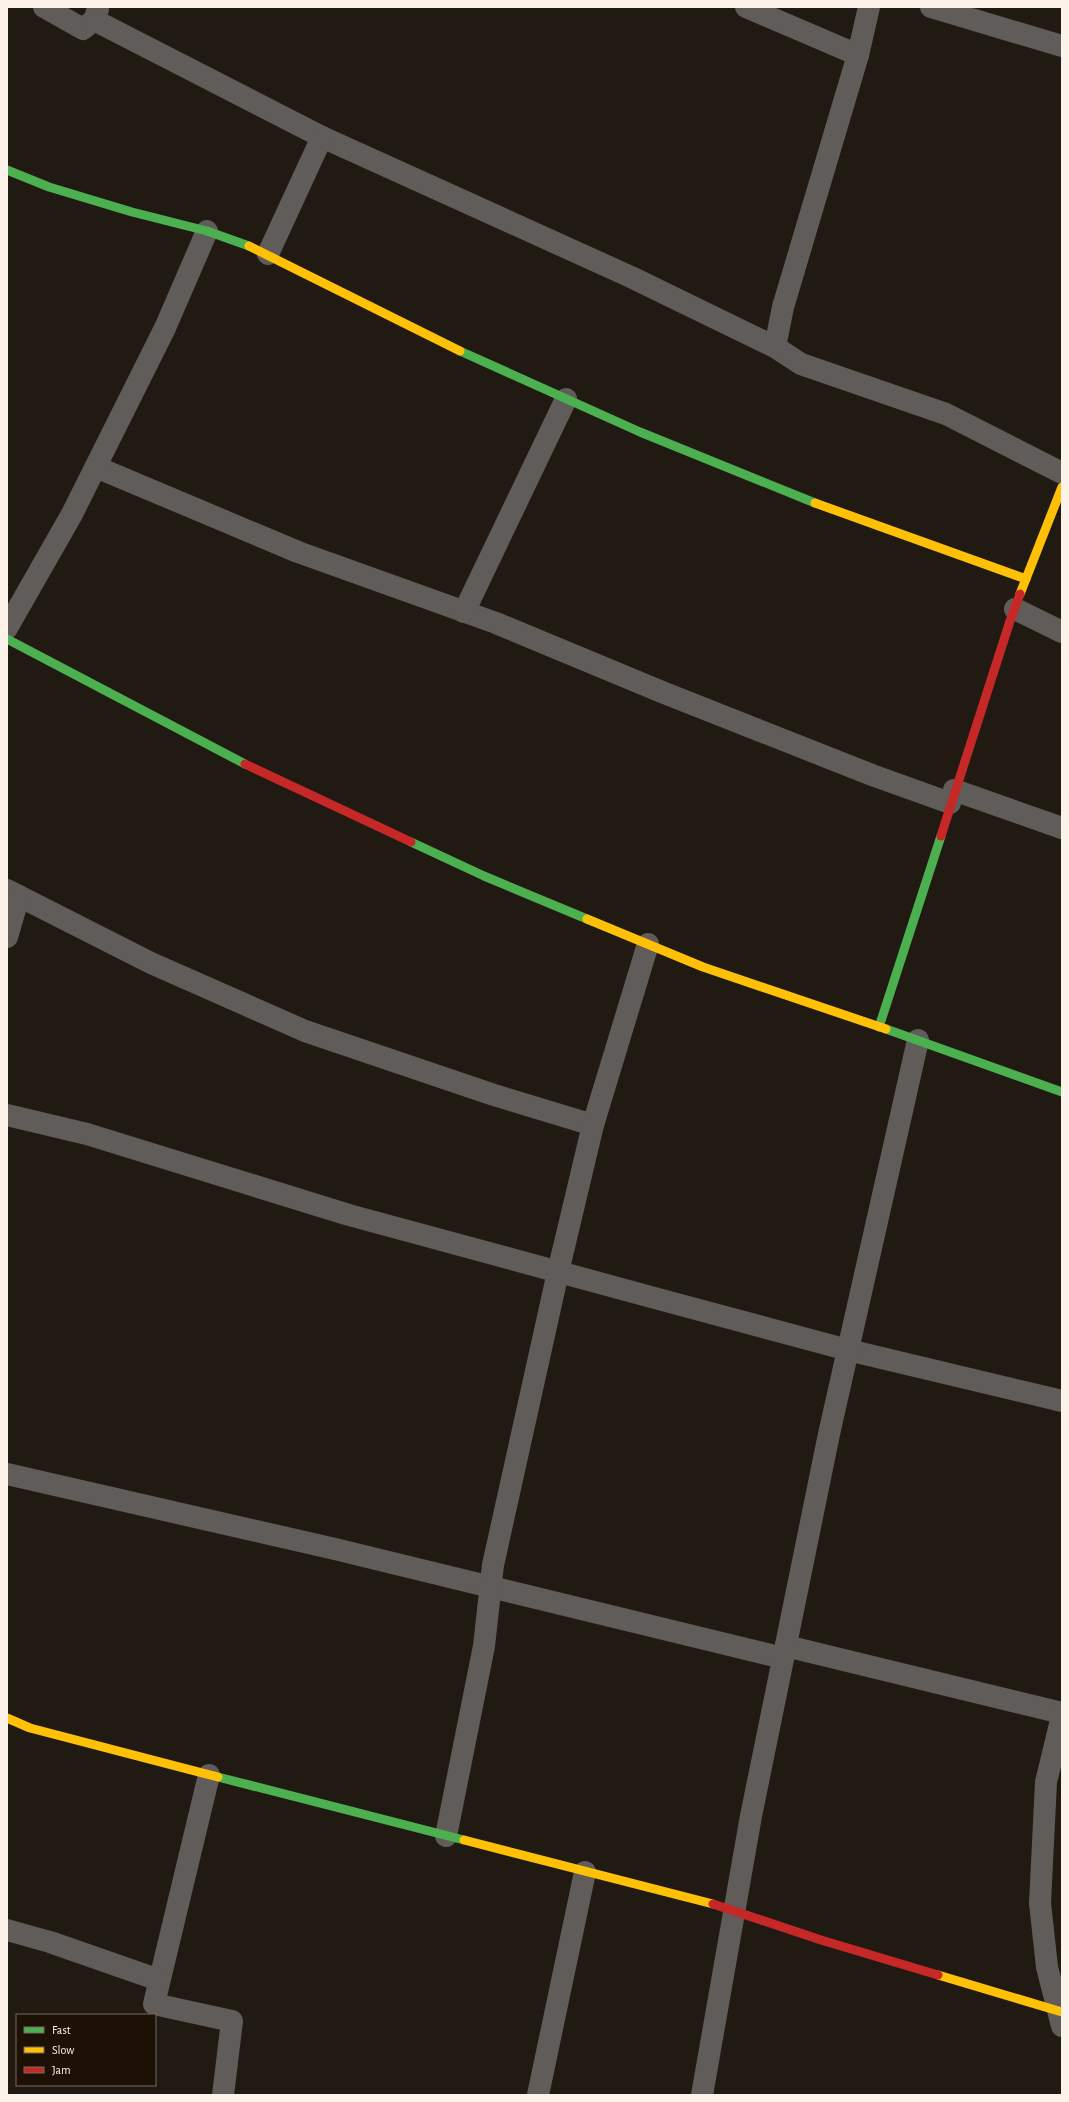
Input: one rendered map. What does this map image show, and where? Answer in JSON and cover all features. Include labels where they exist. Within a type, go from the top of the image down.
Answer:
[{"type":"street","points":[[44,7],[83,29],[97,14],[322,137],[631,277],[775,348],[801,364],[946,414],[1062,474]]},
{"type":"street","points":[[746,7],[858,55]]},
{"type":"street","points":[[775,348],[783,308],[858,55],[869,7]]},
{"type":"street","points":[[931,7],[1062,46]]},
{"type":"street","points":[[268,254],[322,137]]},
{"type":"street","points":[[7,170],[49,187],[207,231],[268,254],[295,270],[437,341],[566,399],[789,494],[1026,579]]},
{"type":"street","points":[[7,628],[72,514],[96,467],[165,328],[207,231]]},
{"type":"street","points":[[464,612],[566,399]]},
{"type":"street","points":[[96,467],[298,552],[496,623],[662,692],[864,772],[1062,828]]},
{"type":"street","points":[[879,1026],[1014,609],[1062,487]]},
{"type":"street","points":[[1014,609],[1062,632]]},
{"type":"street","points":[[7,639],[251,767],[484,876],[703,967],[879,1026],[1062,1092]]},
{"type":"street","points":[[7,937],[13,893],[152,963],[305,1030],[494,1095],[593,1125]]},
{"type":"street","points":[[446,1836],[484,1646],[493,1564],[558,1272],[593,1125],[648,944]]},
{"type":"street","points":[[702,2095],[751,1816],[784,1652],[848,1350],[918,1040]]},
{"type":"street","points":[[7,1115],[87,1134],[349,1215],[558,1272],[848,1350],[1062,1401]]},
{"type":"street","points":[[7,1474],[491,1587],[784,1652],[1062,1719],[1046,1782],[1040,1903],[1047,1967],[1061,2016]]},
{"type":"street","points":[[7,1718],[30,1728],[734,1910],[821,1940],[1061,2016]]},
{"type":"street","points":[[209,1775],[154,2004],[232,2021],[223,2095]]},
{"type":"street","points":[[538,2095],[585,1872]]},
{"type":"street","points":[[7,1930],[50,1942],[159,1980]]},
{"type":"traffic: fast","points":[[7,170],[49,187],[132,212],[207,231],[249,246]]},
{"type":"traffic: fast","points":[[460,351],[640,432],[815,503]]},
{"type":"traffic: fast","points":[[7,639],[245,764]]},
{"type":"traffic: fast","points":[[879,1027],[941,836]]},
{"type":"traffic: fast","points":[[411,842],[484,876],[587,919]]},
{"type":"traffic: fast","points":[[886,1029],[1062,1092]]},
{"type":"traffic: fast","points":[[218,1777],[464,1840]]},
{"type":"traffic: slow","points":[[249,246],[460,351]]},
{"type":"traffic: slow","points":[[1020,594],[1062,487]]},
{"type":"traffic: slow","points":[[815,503],[1026,579]]},
{"type":"traffic: slow","points":[[587,919],[703,967],[886,1029]]},
{"type":"traffic: slow","points":[[7,1718],[30,1728],[218,1777]]},
{"type":"traffic: slow","points":[[464,1840],[713,1904]]},
{"type":"traffic: slow","points":[[938,1975],[1062,2012]]},
{"type":"traffic: jam","points":[[941,836],[1020,594]]},
{"type":"traffic: jam","points":[[245,764],[411,842]]},
{"type":"traffic: jam","points":[[713,1904],[821,1940],[938,1975]]}]
